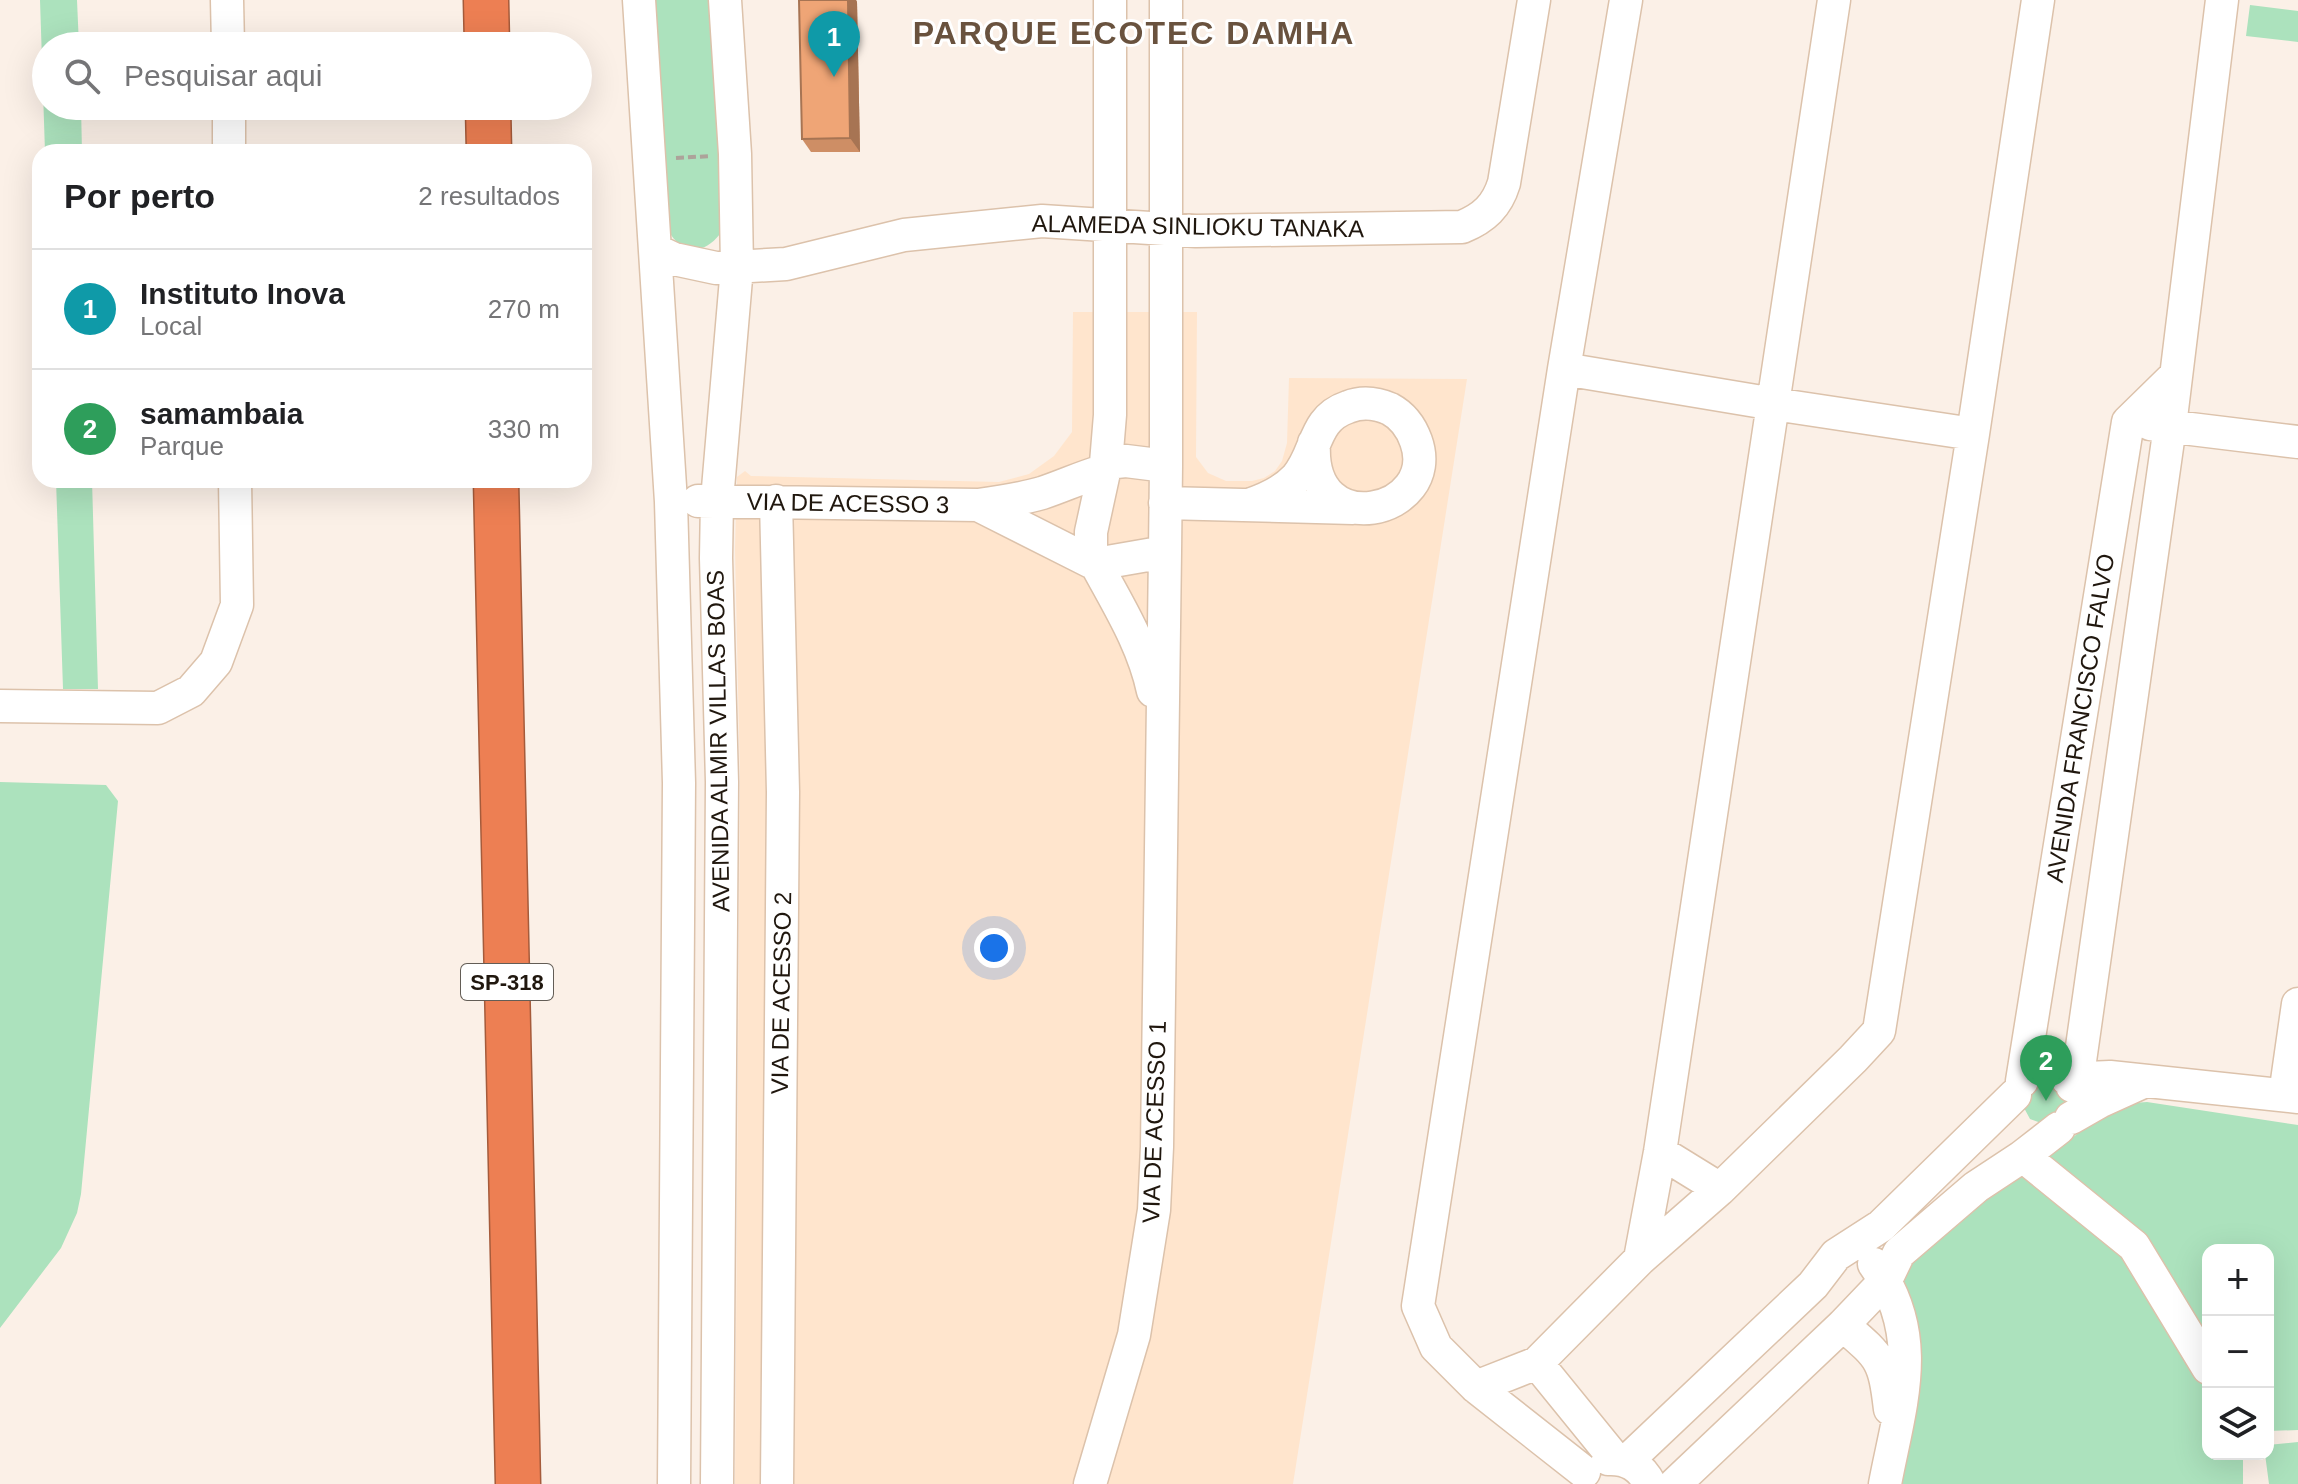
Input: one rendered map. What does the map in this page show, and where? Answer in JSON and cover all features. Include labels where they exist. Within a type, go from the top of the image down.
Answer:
[{"type":"highway","points":[[486,0],[487,32]]},
{"type":"highway","points":[[508,0],[509,32]]},
{"type":"highway","points":[[488,120],[489,144]]},
{"type":"highway","points":[[510,120],[511,144]]},
{"type":"highway","name":"SP-318","points":[[496,488],[518,1484]]},
{"type":"highway","name":"SP-318","points":[[518,488],[539,1484]]},
{"type":"street","points":[[227,0],[228,32]]},
{"type":"street","name":"AVENIDA ALMIR VILLAS BOAS","points":[[639,0],[671,502],[679,783],[674,1484]]},
{"type":"street","name":"AVENIDA ALMIR VILLAS BOAS","points":[[717,1484],[722,798],[716,558],[717,500],[737,267],[735,154],[725,0]]},
{"type":"street","points":[[1110,0],[1110,415],[1104,467],[1091,532],[1093,563],[1135,635],[1149,673],[1158,712],[1161,753]]},
{"type":"street","points":[[1161,753],[1166,466],[1166,0]]},
{"type":"street","name":"ALAMEDA SINLIOKU TANAKA","points":[[655,250],[674,259],[716,268],[786,264],[904,235],[1042,221],[1196,231],[1450,229],[1474,222],[1494,206],[1504,183],[1534,0]]},
{"type":"street","points":[[1626,0],[1564,369],[1418,1306],[1436,1347],[1476,1387],[1580,1478],[1593,1464],[1621,1460],[1813,1285],[1836,1255],[1881,1226],[2038,1071],[2058,1073],[2069,1082],[2076,1102],[2065,1123],[1976,1187],[1899,1253],[1892,1295],[1867,1346]]},
{"type":"street","points":[[1640,1259],[1660,1152],[1834,0]]},
{"type":"street","points":[[1476,1387],[1537,1363],[1640,1259],[1720,1189],[1879,1031],[2038,0]]},
{"type":"street","name":"AVENIDA FRANCISCO FALVO","points":[[2069,1082],[2079,1068],[2170,426],[2222,0]]},
{"type":"street","points":[[229,120],[229,144]]},
{"type":"street","points":[[1564,369],[1973,434]]},
{"type":"street","points":[[2128,422],[2176,375]]},
{"type":"street","points":[[1165,503],[1373,509],[1393,502],[1409,488],[1418,469],[1419,448],[1412,429],[1398,413],[1379,404],[1358,403],[1338,410],[1323,424],[1308,461],[1297,477],[1284,490],[1249,505]]},
{"type":"street","points":[[2128,422],[2298,442]]},
{"type":"street","name":"AVENIDA FRANCISCO FALVO","points":[[2018,1088],[2128,422]]},
{"type":"street","points":[[1314,443],[1313,463],[1320,483],[1334,499],[1353,508]]},
{"type":"street","name":"VIA DE ACESSO 3","points":[[671,502],[717,500],[978,505],[1012,501],[1045,492],[1126,461],[1166,466]]},
{"type":"street","points":[[0,706],[158,708],[191,691],[216,662],[237,605],[235,488]]},
{"type":"street","name":"VIA DE ACESSO 2","points":[[776,501],[783,792],[777,1484]]},
{"type":"street","points":[[978,505],[1093,563],[1165,552]]},
{"type":"street","name":"VIA DE ACESSO 1","points":[[1090,1484],[1134,1335],[1154,1210],[1161,753]]},
{"type":"street","points":[[2069,1082],[2110,1077],[2292,1096],[2298,1004]]},
{"type":"street","points":[[2018,1088],[2016,1109],[2026,1125],[2051,1131],[2099,1102],[2146,1081]]},
{"type":"street","points":[[1660,1152],[1720,1189]]},
{"type":"street","points":[[2023,1156],[2134,1246],[2202,1358]]},
{"type":"street","points":[[1836,1255],[1856,1251],[1870,1259],[1892,1295],[1904,1331],[1907,1366],[1885,1484]]},
{"type":"street","points":[[1675,1484],[1843,1325],[1892,1295]]},
{"type":"street","points":[[1843,1325],[1867,1346],[1885,1370],[1893,1440]]},
{"type":"street","points":[[1537,1363],[1621,1460],[1644,1473],[1650,1484]]},
{"type":"path","points":[[649,160],[735,154]]},
{"type":"shaded area","points":[[1073,312],[1197,312],[1196,457],[1208,473],[1226,481],[1264,478],[1275,471],[1282,461],[1287,443],[1289,378],[1467,379],[1293,1484],[735,1484],[740,780],[735,549],[737,477],[745,471],[751,476],[999,482],[1029,474],[1054,456],[1072,432]]},
{"type":"green space","points":[[40,0],[77,0],[78,32],[41,32]]},
{"type":"green space","points":[[650,0],[709,0],[720,137],[720,234],[700,249],[679,244],[668,230]]},
{"type":"green space","points":[[2250,5],[2298,11],[2298,42],[2246,36]]},
{"type":"green space","points":[[44,120],[81,120],[82,144],[45,144]]},
{"type":"green space","points":[[56,488],[92,488],[98,689],[63,689]]},
{"type":"green space","points":[[0,782],[106,785],[118,801],[77,1213],[61,1248],[0,1328]]},
{"type":"green space","points":[[2044,1080],[2060,1087],[2068,1103],[2044,1124],[2030,1119],[2023,1106],[2036,1082]]},
{"type":"green space","points":[[2147,1102],[2298,1125],[2298,1430],[2274,1431],[2274,1244],[2202,1244],[2202,1460],[2243,1460],[2243,1484],[1895,1484],[1904,1313],[1902,1265],[1978,1202],[2120,1104]]},
{"type":"green space","points":[[2298,1442],[2298,1484],[2269,1484],[2266,1460],[2274,1460],[2274,1444]]},
{"type":"building","points":[[799,0],[848,0],[850,138],[802,139]]},
{"type":"place","name":"Instituto Inova","points":[[834,77]]},
{"type":"place","name":"samambaia","points":[[2046,1101]]},
{"type":"district","name":"PARQUE ECOTEC DAMHA","points":[[1134,33]]}]
